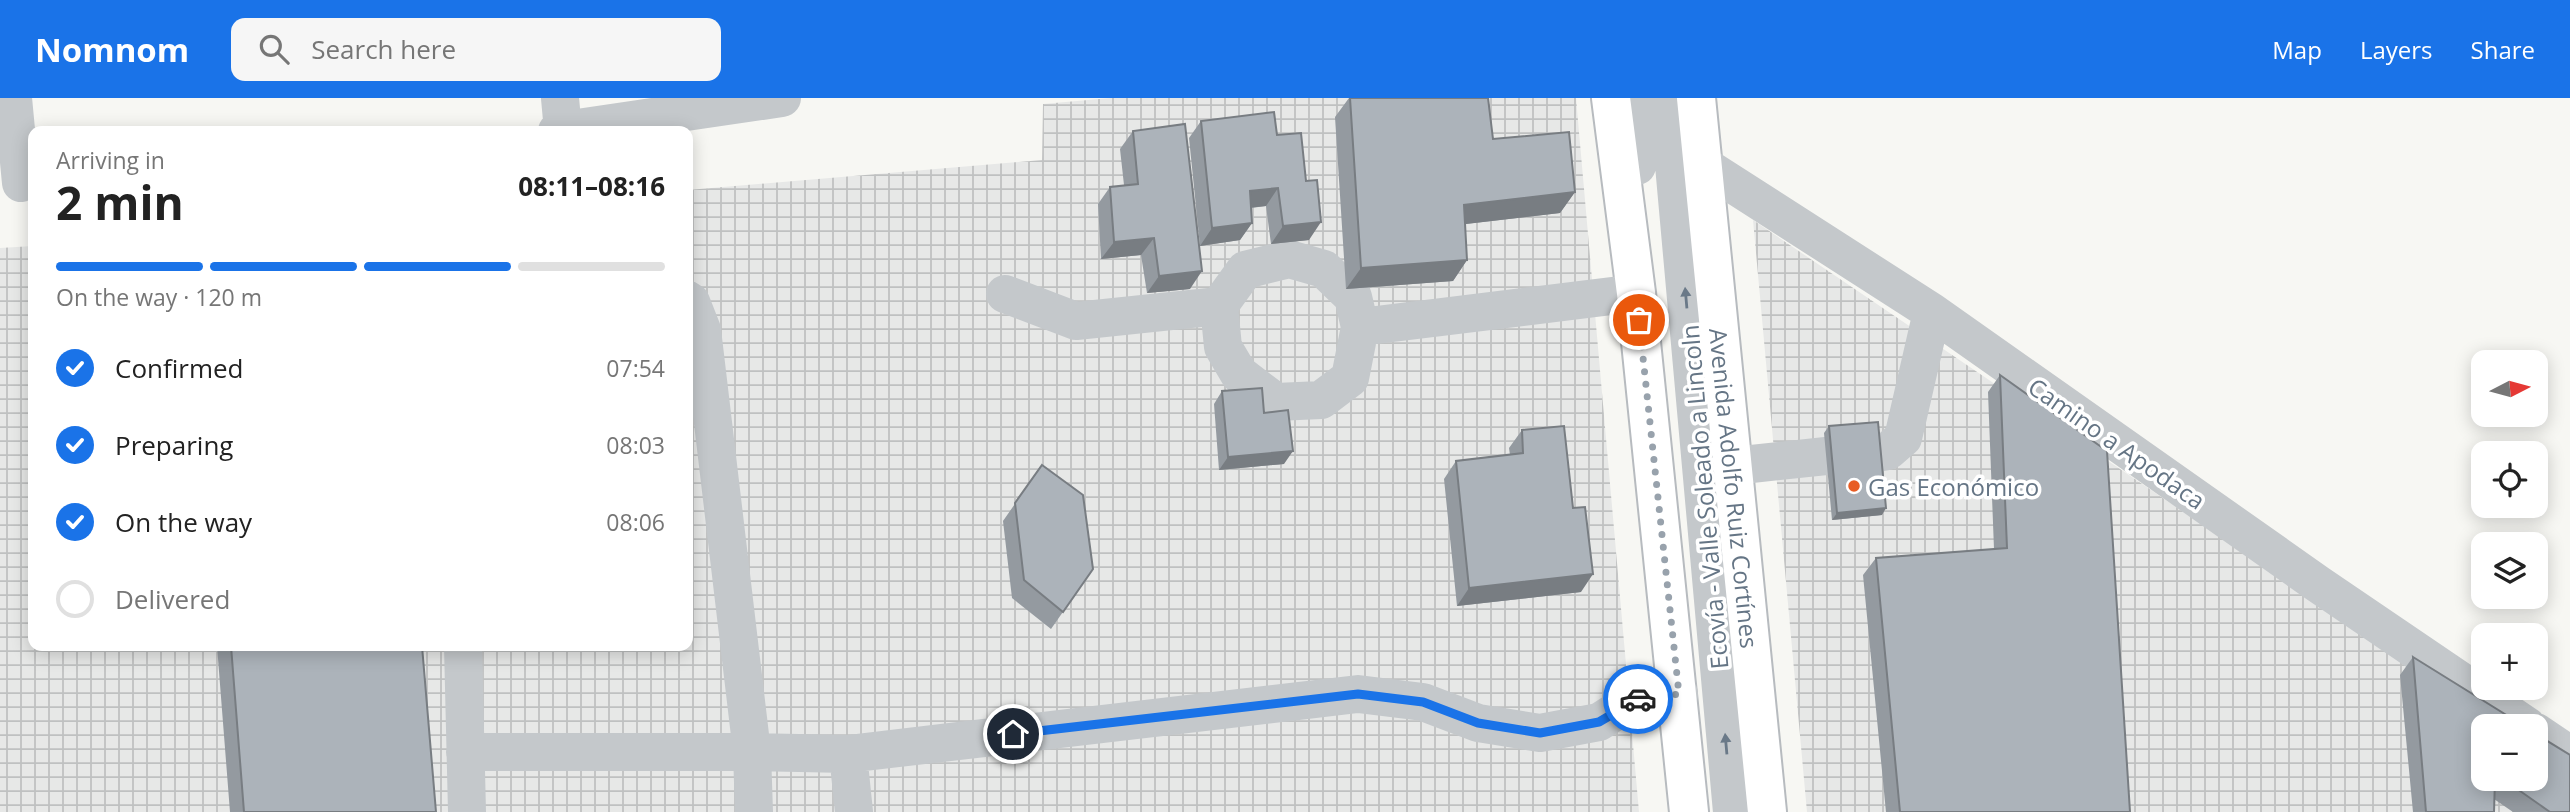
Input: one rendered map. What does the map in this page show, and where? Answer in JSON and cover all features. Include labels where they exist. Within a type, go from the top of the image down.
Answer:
[{"type":"main road","points":[[1611,98],[1636,293],[1689,812]]},
{"type":"main road","name":"Avenida Adolfo Ruiz Cortínes","points":[[1696,98],[1767,812]]},
{"type":"street","points":[[13,98],[18,184]]},
{"type":"street","points":[[560,98],[563,126]]},
{"type":"street","points":[[597,126],[782,98]]},
{"type":"street","points":[[1631,98],[1695,812]]},
{"type":"street","name":"Ecovía - Valle Soleado a Lincoln","points":[[1668,98],[1732,812]]},
{"type":"street","name":"Camino a Apodaca","points":[[1703,165],[1932,313],[2318,584],[2509,714]]},
{"type":"street","points":[[1289,259],[1324,270],[1353,296],[1360,327],[1350,377],[1321,400],[1276,402],[1239,374],[1223,348],[1219,306],[1245,270],[1289,259]]},
{"type":"street","points":[[1005,293],[1076,321],[1219,306]]},
{"type":"street","points":[[1360,327],[1636,293]]},
{"type":"street","points":[[693,307],[702,330],[752,752],[754,812]]},
{"type":"street","points":[[1876,453],[1888,451],[1903,438],[1932,313]]},
{"type":"street","points":[[1733,466],[1826,456]]},
{"type":"street","points":[[463,651],[467,812]]},
{"type":"street","points":[[465,752],[848,754],[1358,694],[1423,702],[1478,723],[1540,733],[1599,722],[1635,699],[1679,694]]},
{"type":"street","points":[[2548,740],[2570,755]]},
{"type":"street","points":[[848,754],[854,812]]},
{"type":"shaded area","points":[[1111,98],[1576,98],[1639,812],[0,812],[0,248],[28,246],[28,651],[693,651],[693,190],[1042,160],[1043,104]]},
{"type":"shaded area","points":[[1753,220],[2481,714],[2471,714],[2471,791],[2548,791],[2570,812],[1807,812]]},
{"type":"building","points":[[1350,98],[1488,98],[1493,139],[1569,132],[1575,192],[1464,205],[1467,260],[1361,268]]},
{"type":"building","points":[[1274,112],[1277,135],[1301,133],[1306,181],[1317,180],[1321,222],[1283,226],[1278,188],[1250,191],[1252,223],[1212,228],[1201,121]]},
{"type":"building","points":[[1185,124],[1202,271],[1159,276],[1154,238],[1114,242],[1110,187],[1138,184],[1133,131]]},
{"type":"building","points":[[2000,375],[2107,451],[2130,812],[1900,812],[1876,558],[2007,548]]},
{"type":"building","points":[[1262,388],[1264,413],[1288,410],[1293,451],[1228,457],[1222,391]]},
{"type":"building","name":"Gas Económico","points":[[1878,422],[1886,508],[1837,513],[1829,426]]},
{"type":"building","points":[[1564,426],[1573,508],[1585,507],[1593,574],[1469,588],[1456,461],[1523,453],[1522,430]]},
{"type":"building","points":[[1042,465],[1083,495],[1093,569],[1063,612],[1024,580],[1015,503]]},
{"type":"building","points":[[231,651],[422,651],[436,812],[244,812]]},
{"type":"building","points":[[2413,657],[2471,693],[2471,700],[2482,700],[2505,714],[2471,714],[2471,791],[2495,791],[2494,812],[2426,812]]},
{"type":"building","points":[[2548,741],[2570,755],[2570,812],[2550,812],[2520,791],[2548,791]]},
{"type":"way so far","points":[[1638,699],[1679,694],[1639,320]]},
{"type":"place","name":"Gas Económico","points":[[1854,486]]},
{"type":"route","points":[[1013,734],[1358,694],[1423,702],[1478,723],[1540,733],[1599,722],[1638,699]]}]
